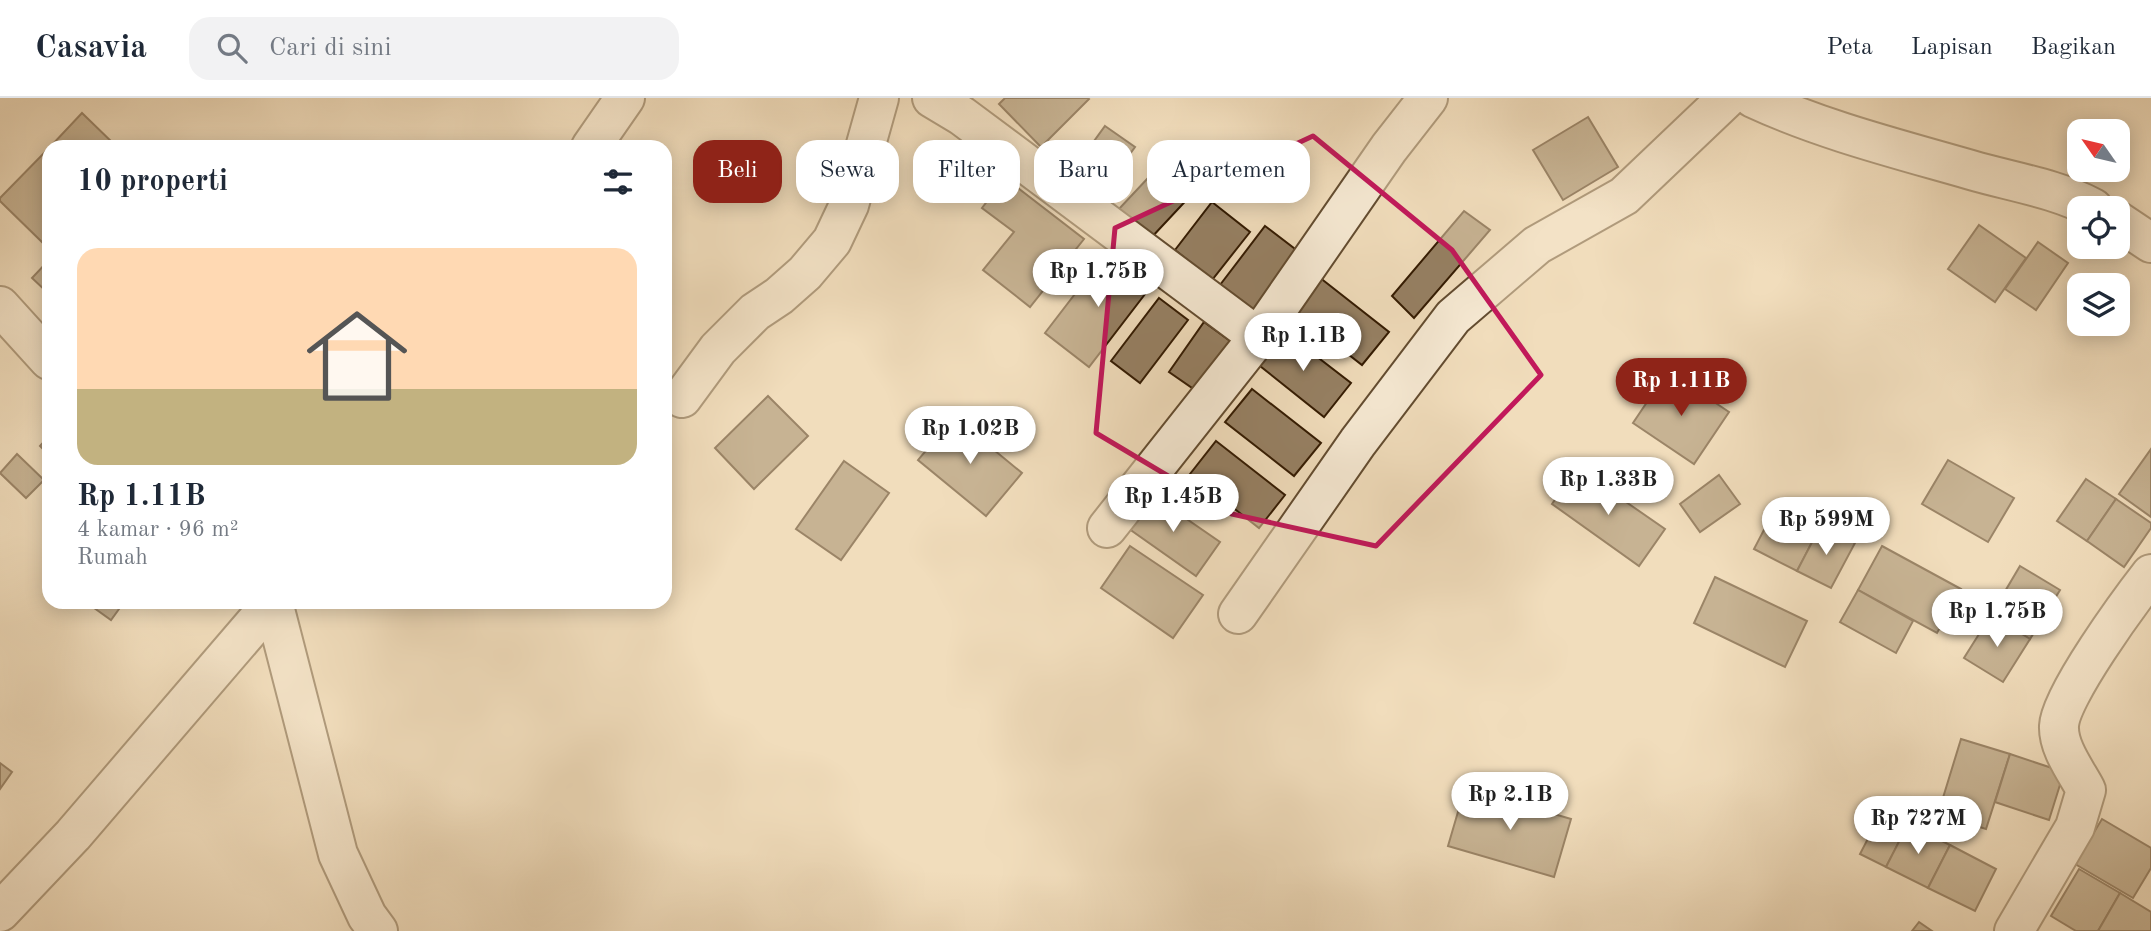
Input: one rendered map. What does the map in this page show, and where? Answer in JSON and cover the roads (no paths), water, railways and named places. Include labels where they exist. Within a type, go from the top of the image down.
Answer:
[{"type":"street","points":[[596,140],[625,98]]},
{"type":"street","points":[[682,398],[718,349],[755,312],[779,296],[805,273],[832,241],[849,205],[879,98]]},
{"type":"street","points":[[1107,528],[1258,337],[1389,148],[1428,98]]},
{"type":"street","points":[[1238,614],[1358,442],[1453,317],[1537,245],[1624,196],[1727,98]]},
{"type":"street","points":[[1753,98],[1828,127],[2071,196]]},
{"type":"street","points":[[956,104],[1258,337]]},
{"type":"street","points":[[2130,229],[2151,243]]},
{"type":"street","points":[[0,306],[42,352]]},
{"type":"street","points":[[2014,931],[2075,827],[2086,790],[2062,744],[2059,725],[2067,702],[2122,612],[2151,574]]},
{"type":"street","points":[[0,912],[73,835],[267,609]]},
{"type":"street","points":[[275,609],[338,854],[367,916],[378,931]]}]
